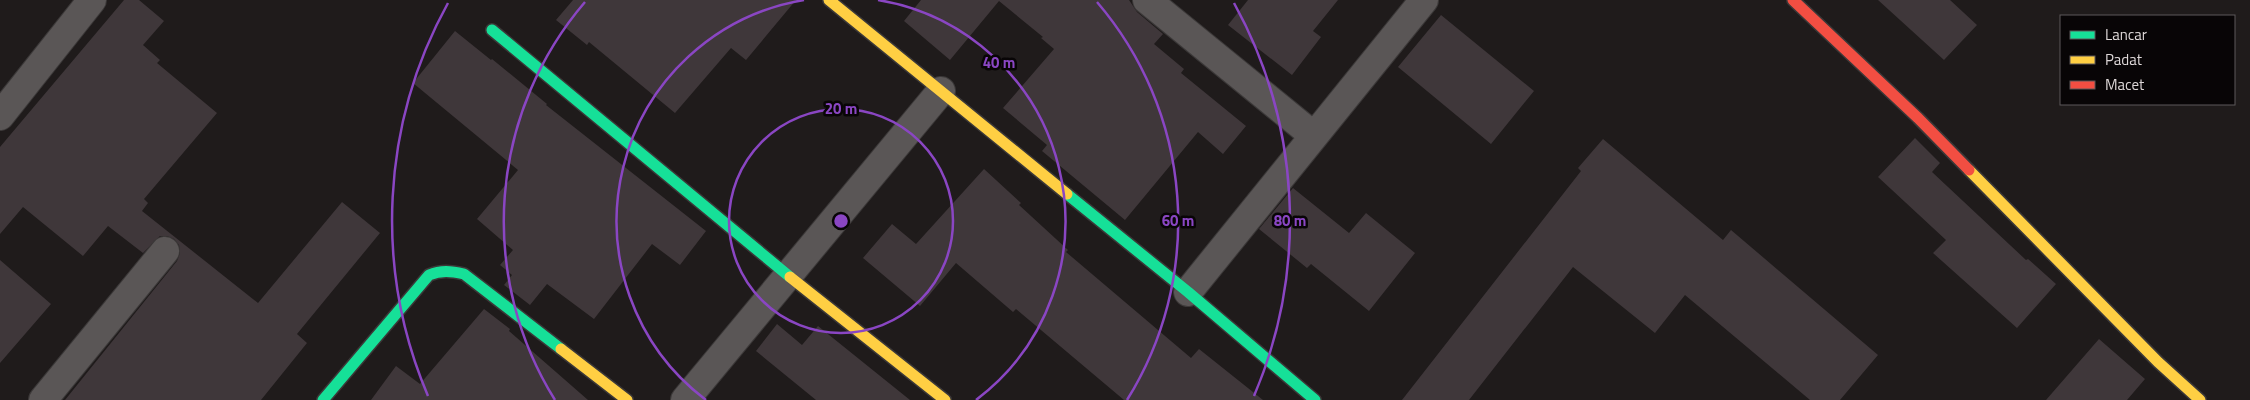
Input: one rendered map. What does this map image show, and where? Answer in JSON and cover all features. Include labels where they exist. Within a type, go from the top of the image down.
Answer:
[{"type":"street","points":[[0,116],[92,0]]},
{"type":"street","points":[[829,0],[1188,292],[1315,400]]},
{"type":"street","points":[[1147,0],[1314,136]]},
{"type":"street","points":[[1188,292],[1424,0]]},
{"type":"street","points":[[1793,0],[1918,118],[2158,362],[2200,400]]},
{"type":"street","points":[[492,30],[789,276],[945,400]]},
{"type":"street","points":[[686,400],[941,91]]},
{"type":"street","points":[[43,400],[165,251]]},
{"type":"street","points":[[323,400],[430,274],[441,270],[464,274],[628,400]]},
{"type":"building","points":[[124,0],[139,0],[164,21],[143,45],[160,60],[157,63],[217,113],[144,199],[148,203],[142,211],[258,303],[342,202],[380,233],[297,334],[307,343],[261,400],[65,400],[177,261],[180,253],[179,245],[174,239],[160,236],[143,253],[108,226],[83,256],[23,207],[0,234],[0,147]]},
{"type":"building","points":[[573,0],[796,0],[746,60],[731,48],[675,113],[589,42],[587,45],[556,20]]},
{"type":"building","points":[[921,0],[1129,0],[1137,12],[1163,34],[1154,44],[1184,69],[1181,73],[1246,126],[1223,154],[1198,132],[1125,220],[1042,151],[1047,145],[1003,108],[1054,49],[1041,38],[1043,37],[999,1],[950,60],[904,21]]},
{"type":"building","points":[[1248,0],[1338,0],[1313,31],[1321,37],[1292,75],[1228,25]]},
{"type":"building","points":[[1878,0],[1950,0],[1977,25],[1944,60]]},
{"type":"building","points":[[1441,15],[1534,91],[1491,144],[1398,67]]},
{"type":"building","points":[[455,31],[706,231],[680,265],[652,244],[594,319],[547,284],[530,305],[504,285],[512,275],[500,265],[513,250],[477,219],[518,170],[413,83]]},
{"type":"building","points":[[1915,138],[1940,163],[1932,172],[2026,260],[2028,259],[2056,284],[2017,328],[1933,253],[1946,240],[1878,177]]},
{"type":"building","points":[[1603,139],[1723,240],[1731,230],[1878,355],[1840,400],[1810,400],[1685,295],[1655,333],[1573,267],[1469,400],[1402,400],[1581,171],[1578,168]]},
{"type":"building","points":[[984,169],[1021,203],[1019,205],[1068,250],[1066,252],[1191,358],[1199,349],[1263,400],[1124,400],[1016,309],[1013,312],[956,263],[920,306],[863,258],[892,224],[916,244]]},
{"type":"building","points":[[1293,188],[1349,233],[1366,213],[1415,253],[1369,311],[1311,264],[1307,268],[1259,229]]},
{"type":"building","points":[[0,260],[51,304],[0,363]]},
{"type":"building","points":[[484,309],[510,329],[509,331],[588,400],[371,400],[396,366],[420,384]]},
{"type":"building","points":[[777,324],[802,345],[818,326],[910,400],[816,400],[756,351]]},
{"type":"building","points":[[2099,339],[2145,379],[2127,400],[2046,400]]},
{"type":"traffic: fast","points":[[492,30],[790,277]]},
{"type":"traffic: fast","points":[[1067,194],[1188,292],[1315,400]]},
{"type":"traffic: fast","points":[[323,400],[429,275],[438,272],[464,274],[561,349]]},
{"type":"traffic: slow","points":[[829,0],[1067,194]]},
{"type":"traffic: slow","points":[[1969,170],[2158,362],[2200,400]]},
{"type":"traffic: slow","points":[[790,277],[945,400]]},
{"type":"traffic: slow","points":[[561,349],[627,400]]},
{"type":"traffic: jam","points":[[1793,0],[1918,118],[1969,170]]}]
